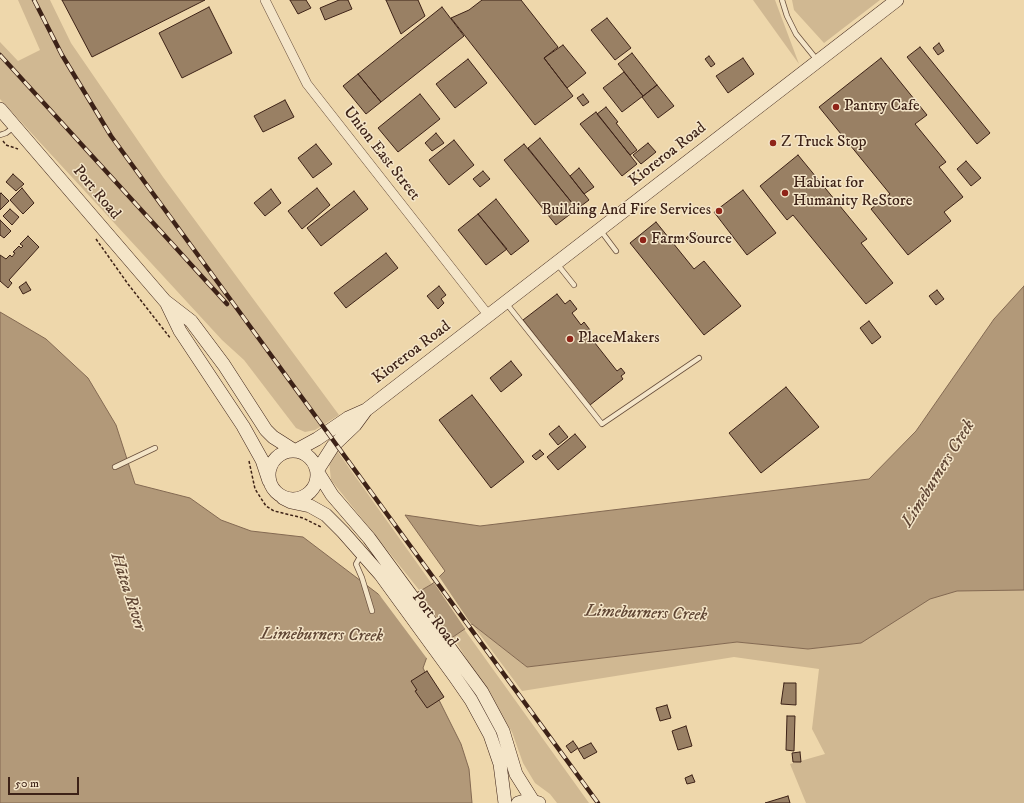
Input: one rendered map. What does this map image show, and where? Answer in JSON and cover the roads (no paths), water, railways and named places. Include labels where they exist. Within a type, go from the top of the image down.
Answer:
[{"type":"main road","name":"Kioreroa Road","points":[[295,451],[317,439],[348,418],[366,410],[506,303],[817,60],[897,0]]},
{"type":"main road","name":"Port Road","points":[[0,108],[165,300],[192,321],[224,365],[266,430],[273,437],[295,451],[309,457],[332,495],[391,566],[482,692],[503,731],[516,774],[536,802]]},
{"type":"main road","name":"Port Road","points":[[165,300],[180,331],[243,426],[262,460],[272,488],[283,498],[291,502],[310,506],[326,515],[380,574],[456,677],[471,700],[490,735],[500,764],[505,803]]},
{"type":"main road","name":"Kioreroa Road","points":[[317,471],[333,446],[355,425],[366,410]]},
{"type":"main road","points":[[269,481],[270,466],[274,459],[287,451],[295,451]]},
{"type":"main road","points":[[283,498],[298,499],[305,497],[315,486],[317,471]]},
{"type":"main road","points":[[518,803],[536,802]]},
{"type":"street","name":"Union East Street","points":[[265,0],[307,84],[489,316]]},
{"type":"lane","points":[[782,0],[787,16],[796,34],[817,60]]},
{"type":"lane","points":[[0,134],[6,133],[16,125]]},
{"type":"lane","points":[[600,229],[616,251]]},
{"type":"lane","points":[[557,263],[574,285]]},
{"type":"lane","points":[[506,303],[602,424],[699,358]]},
{"type":"lane","points":[[115,467],[155,448]]},
{"type":"lane","points":[[362,553],[356,564],[372,611]]},
{"type":"water","points":[[1024,286],[1024,590],[957,591],[930,599],[861,643],[808,649],[737,642],[527,667],[472,624],[428,654],[423,668],[461,744],[469,769],[472,803],[0,803],[0,312],[46,339],[88,378],[116,425],[135,484],[190,498],[221,520],[251,531],[303,537],[390,603],[420,591],[432,584],[445,571],[405,515],[480,526],[869,479],[916,431],[994,319]]},
{"type":"railway","points":[[34,0],[62,55],[111,136],[598,803]]},
{"type":"railway","points":[[0,55],[227,304]]},
{"type":"place","name":"Pantry Cafe","points":[[836,107]]},
{"type":"place","name":"Z Truck Stop","points":[[773,143]]},
{"type":"place","name":"Habitat for Humanity ReStore","points":[[785,193]]},
{"type":"place","name":"Building And Fire Services","points":[[719,211]]},
{"type":"place","name":"Farm Source","points":[[643,240]]},
{"type":"place","name":"PlaceMakers","points":[[570,339]]},
{"type":"water label","name":"Limeburners Creek","points":[[939,474]]},
{"type":"water label","name":"Hātea River","points":[[127,592]]},
{"type":"water label","name":"Limeburners Creek","points":[[646,614]]},
{"type":"water label","name":"Limeburners Creek","points":[[322,636]]}]
